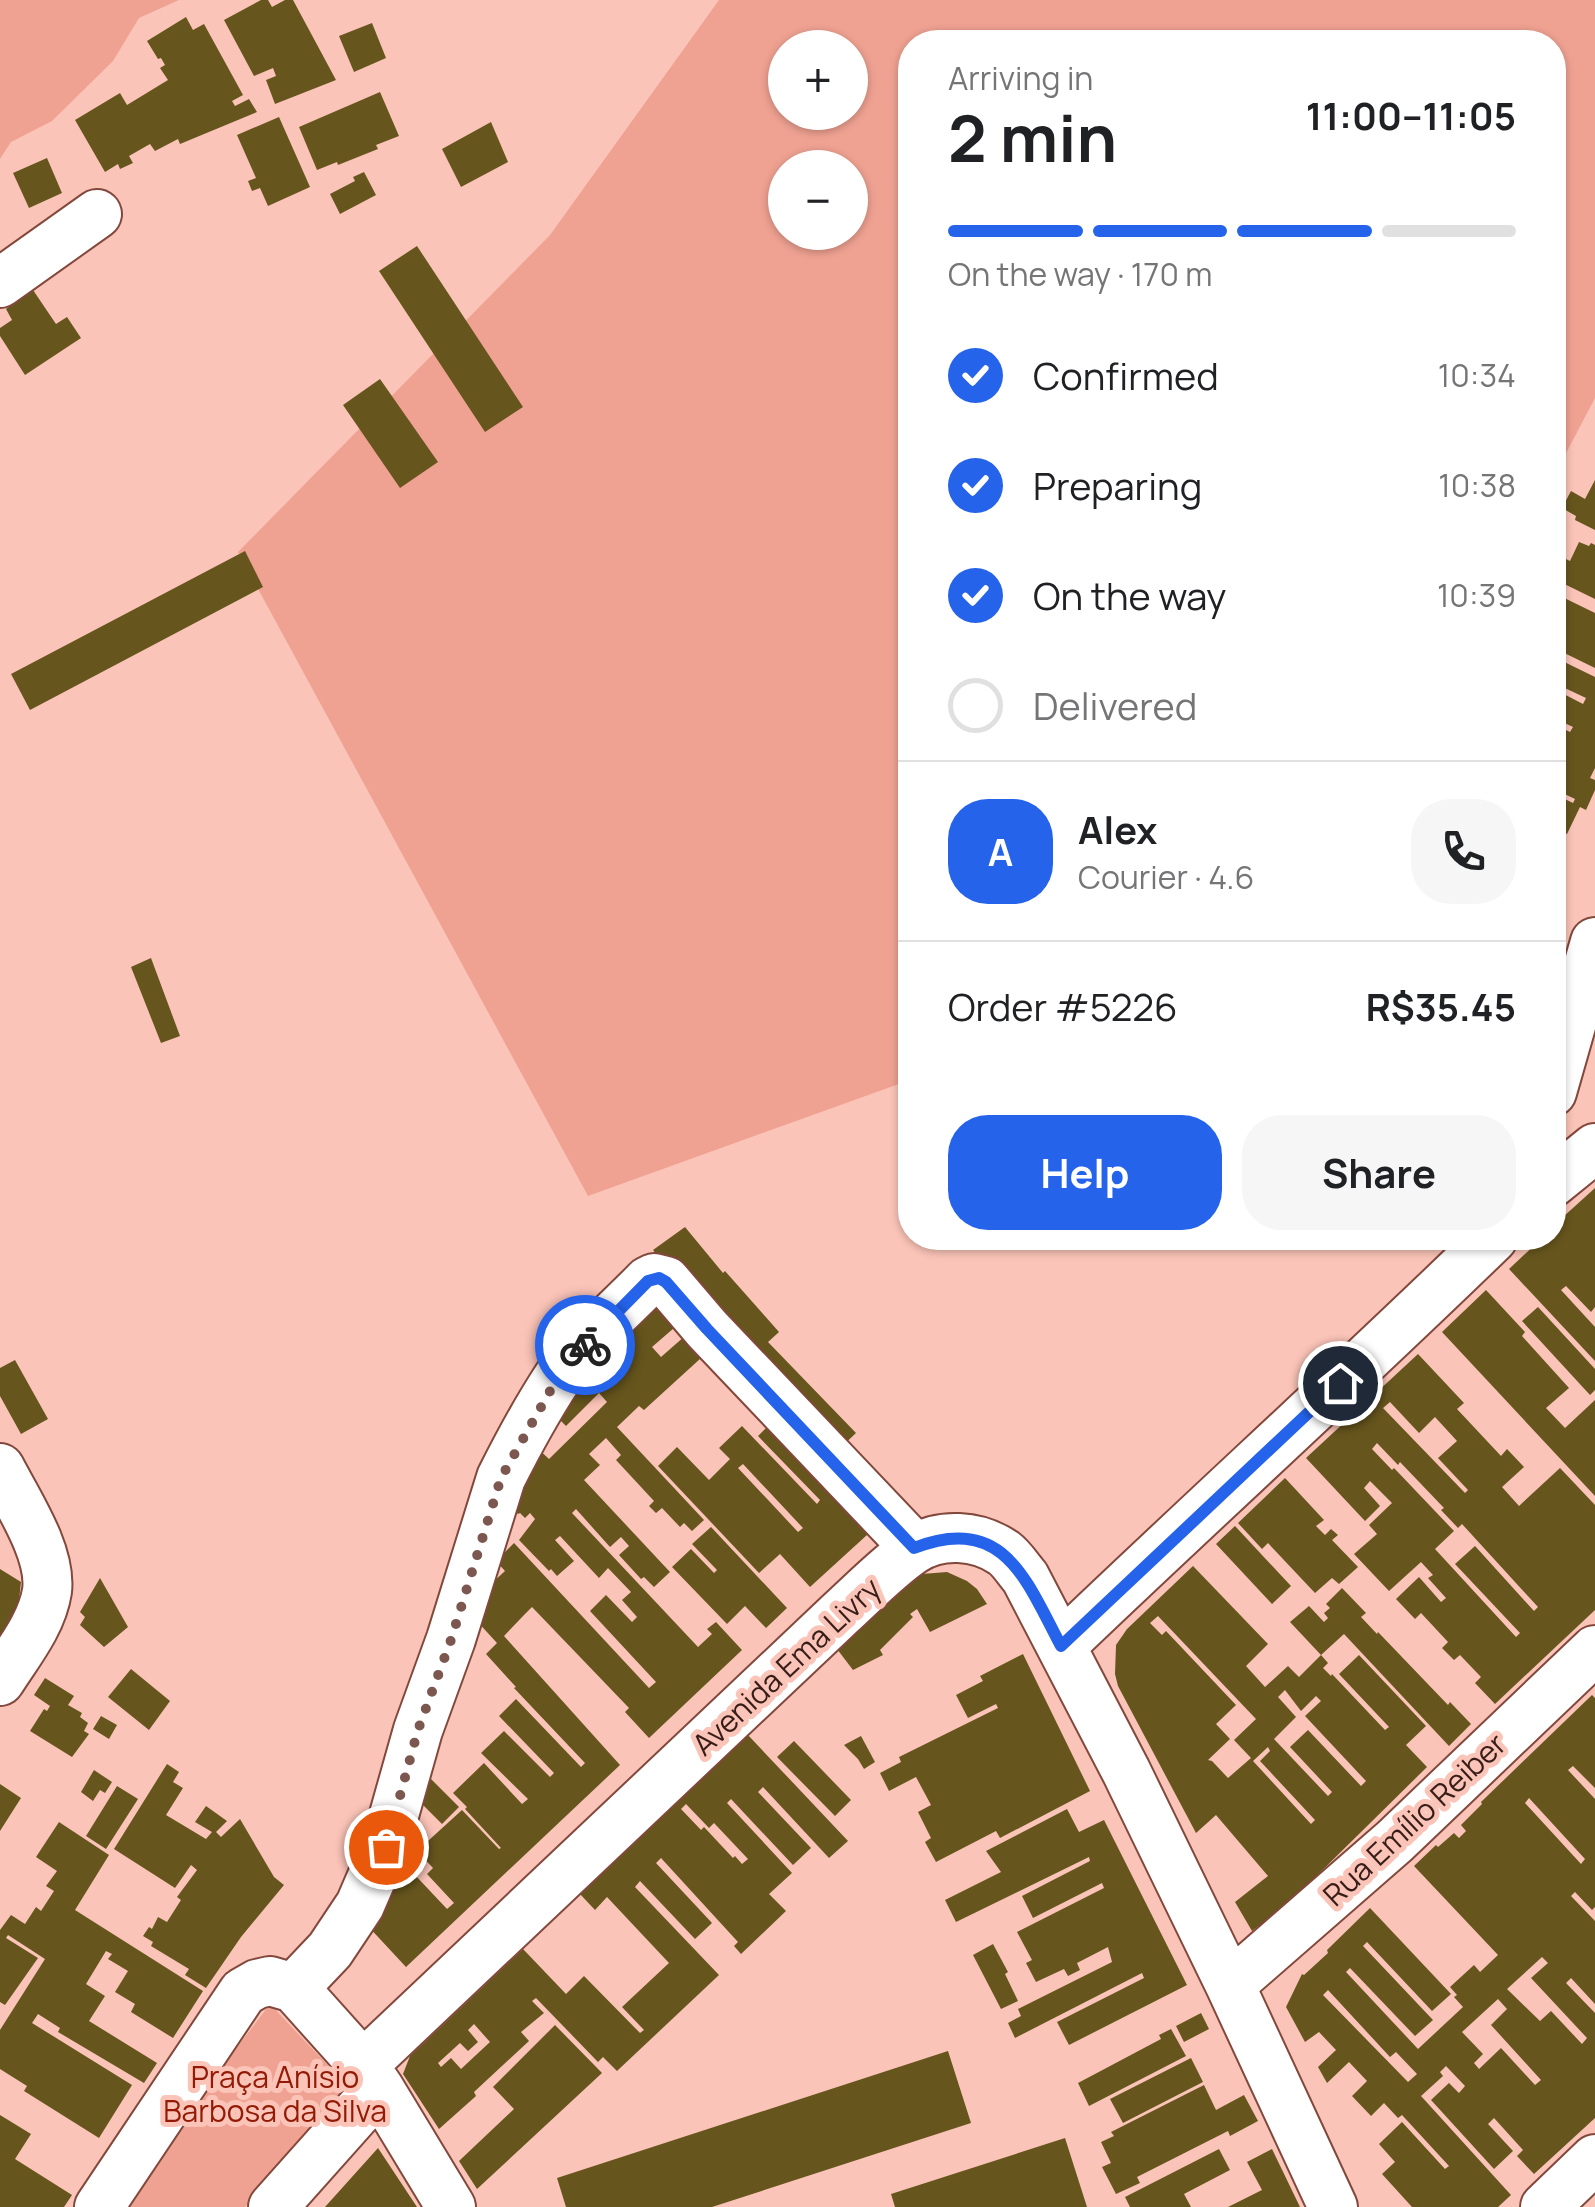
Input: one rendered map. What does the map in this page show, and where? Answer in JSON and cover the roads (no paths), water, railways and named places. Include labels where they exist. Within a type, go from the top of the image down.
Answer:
[{"type":"street","points":[[0,283],[97,214]]},
{"type":"street","points":[[1566,1043],[1595,942]]},
{"type":"street","points":[[1566,1172],[1595,1148]]},
{"type":"street","points":[[1061,1646],[1481,1250]]},
{"type":"street","points":[[294,1988],[330,1950],[360,1905],[386,1847],[418,1730],[451,1640],[501,1478],[558,1377],[648,1281],[659,1278],[666,1282],[914,1548]]},
{"type":"street","points":[[0,1468],[33,1531],[45,1564],[48,1588],[31,1633],[0,1681]]},
{"type":"street","name":"Avenida Ema Livry","points":[[273,2207],[371,2077],[699,1745],[914,1548],[940,1538],[985,1543],[1006,1554],[1024,1577],[1126,1771],[1333,2207]]},
{"type":"street","name":"Rua Emílio Reiber","points":[[1230,1985],[1395,1840],[1595,1650]]},
{"type":"street","points":[[99,2207],[243,1992],[270,1981],[294,1988],[371,2077],[451,2207]]},
{"type":"street","points":[[1545,2207],[1595,2160]]},
{"type":"park label","name":"Praça Anísio Barbosa da Silva","points":[[275,2093]]}]
